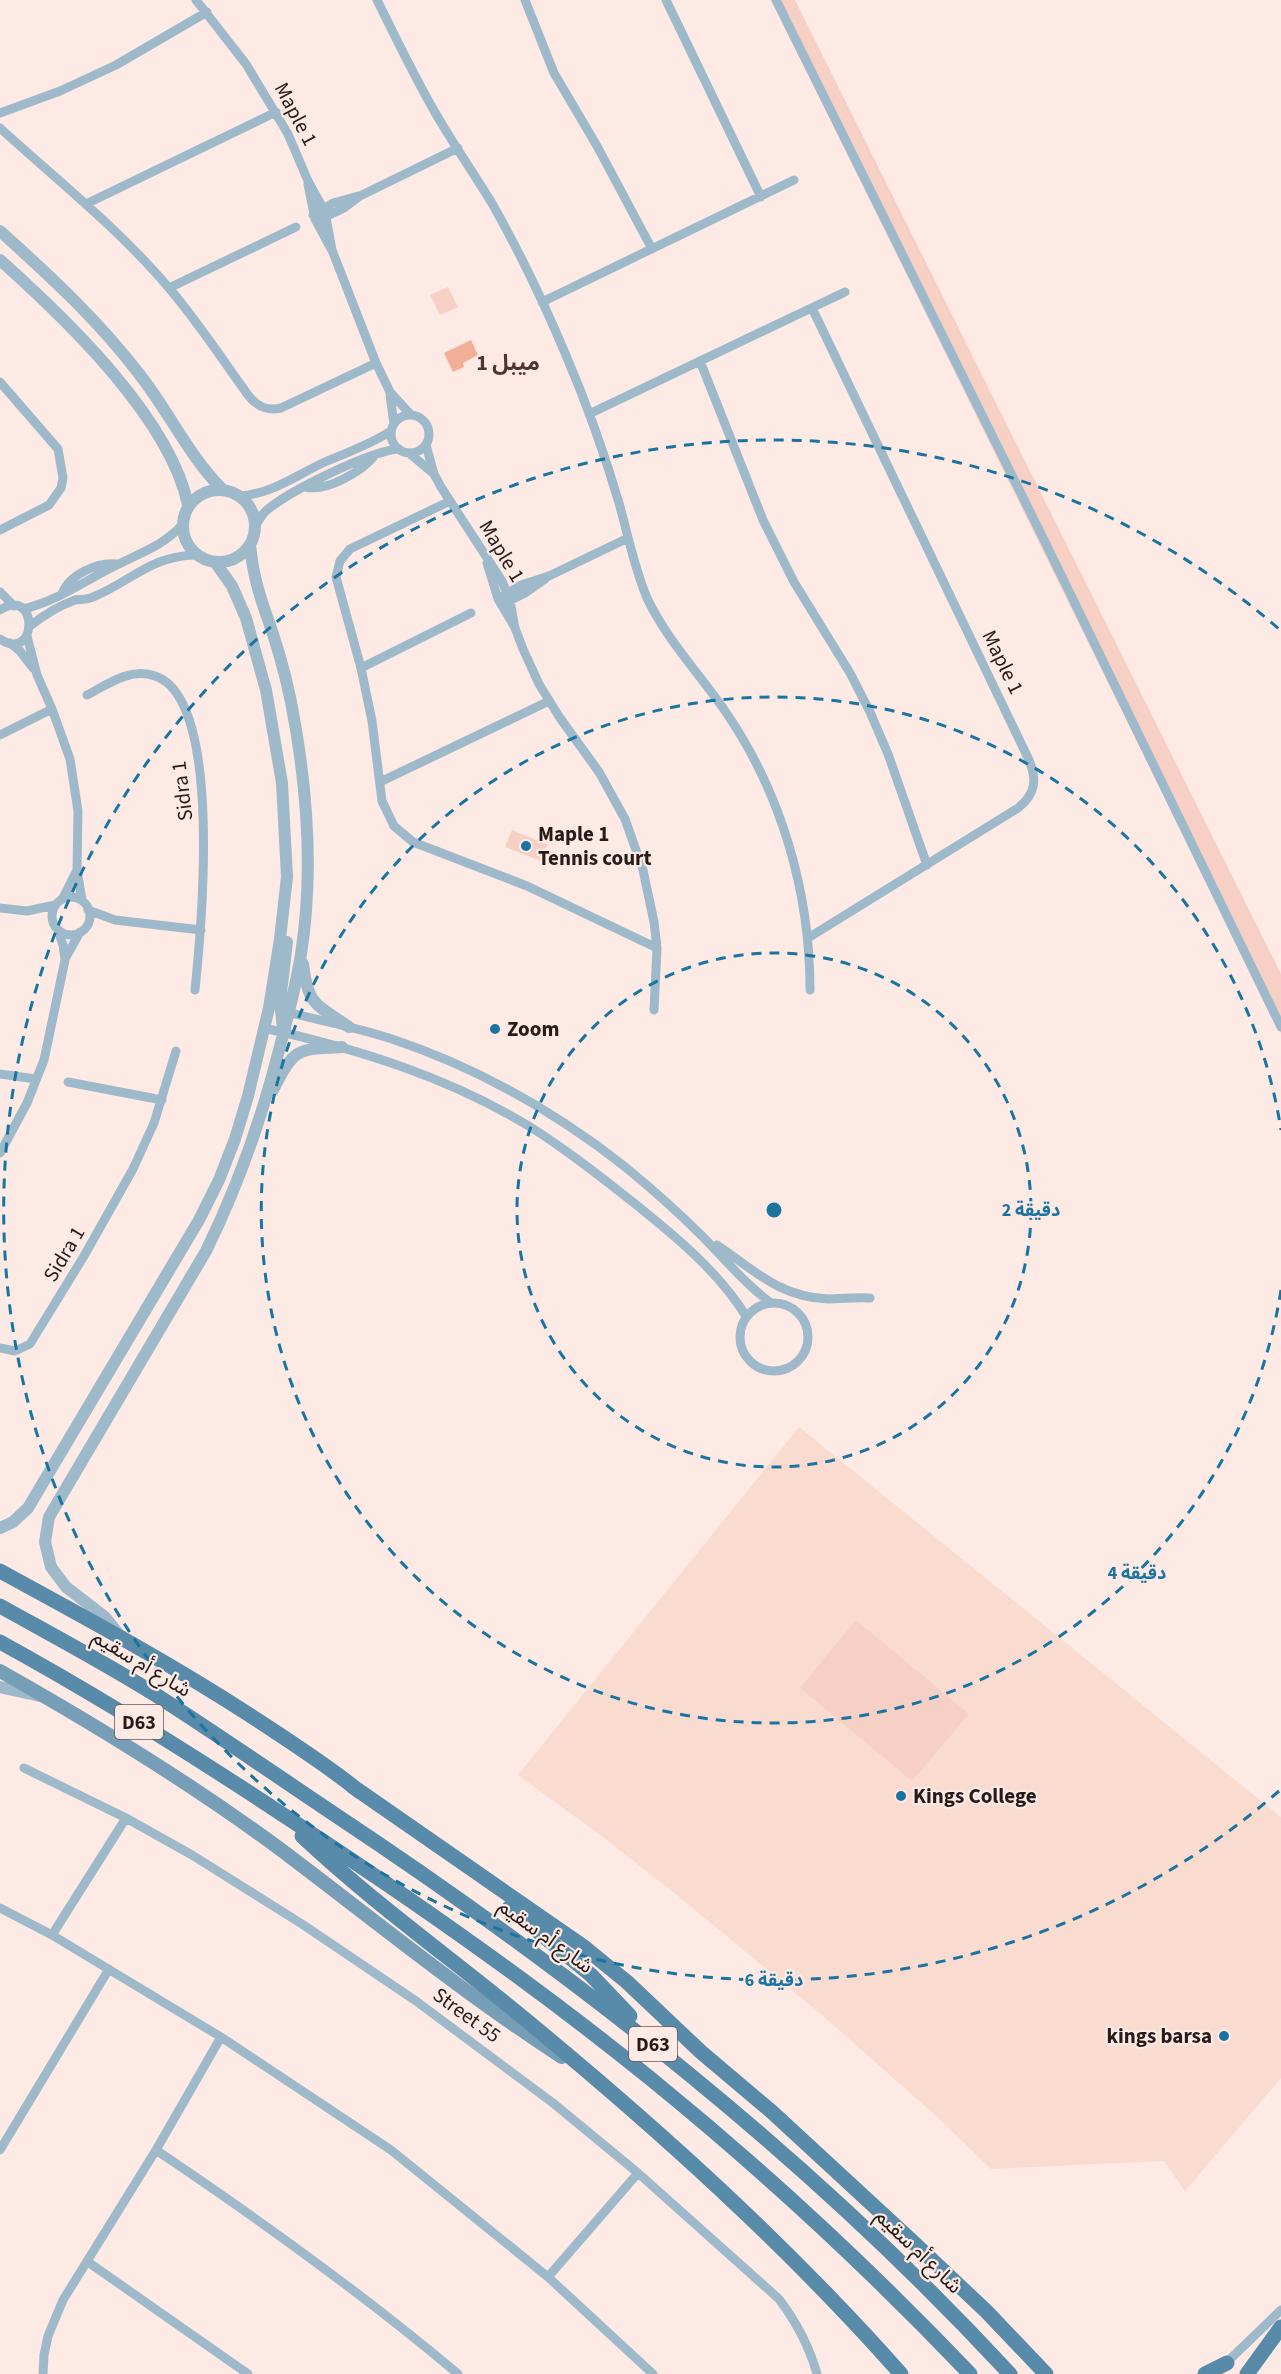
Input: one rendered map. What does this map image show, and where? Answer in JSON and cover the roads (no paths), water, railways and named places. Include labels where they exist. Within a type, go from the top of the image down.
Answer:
[{"type":"main road","points":[[0,1571],[120,1636],[251,1715],[352,1786],[557,1946],[607,1991],[649,2040]]},
{"type":"main road","name":"شارع أم سقيم","points":[[0,1606],[133,1681],[257,1761],[545,1960],[649,2040],[761,2134],[860,2222],[1010,2374]]},
{"type":"main road","name":"D63","points":[[0,1642],[106,1702],[274,1809],[468,1941],[577,2021],[651,2079],[751,2164],[843,2248],[970,2374]]},
{"type":"main road","points":[[0,1671],[134,1752],[247,1826],[481,2002],[591,2074]]},
{"type":"main road","name":"شارع أم سقيم","points":[[352,1786],[584,1947],[613,1970],[701,2052],[771,2112],[914,2242],[1046,2374]]},
{"type":"main road","name":"D63","points":[[274,1809],[366,1892],[591,2074],[702,2172],[758,2226],[901,2373]]},
{"type":"main road","points":[[1247,2374],[1281,2327]]},
{"type":"main road","points":[[1022,2348],[1059,2374]]},
{"type":"main road","points":[[1205,2374],[1227,2363]]},
{"type":"street","name":"Maple 1","points":[[196,0],[246,64],[294,145],[308,182],[325,212],[332,250],[376,363],[390,392]]},
{"type":"street","points":[[377,0],[432,107],[511,239],[542,302],[589,414],[611,476],[639,577],[660,622],[676,648],[742,738],[769,792],[790,849],[808,938],[810,990]]},
{"type":"street","points":[[525,0],[554,73],[597,146],[652,249]]},
{"type":"street","points":[[666,0],[760,197]]},
{"type":"street","points":[[777,0],[1046,544],[1281,1027]]},
{"type":"street","points":[[0,113],[116,65],[207,12]]},
{"type":"street","points":[[86,204],[276,112]]},
{"type":"street","points":[[0,128],[86,204],[169,288],[253,401],[266,409],[274,410],[289,406],[376,363]]},
{"type":"street","points":[[314,218],[338,201],[362,195],[458,148]]},
{"type":"street","points":[[542,302],[794,180]]},
{"type":"street","points":[[308,182],[314,218],[332,250]]},
{"type":"street","points":[[169,288],[296,227]]},
{"type":"street","points":[[0,231],[62,287],[115,343],[162,404],[198,462],[222,489],[241,496],[249,504],[254,515],[255,526],[250,544],[253,572],[285,676],[302,768],[308,861],[301,954],[308,994],[315,1004],[350,1027]]},
{"type":"street","points":[[0,260],[68,324],[123,387],[171,457],[182,480],[189,505]]},
{"type":"street","points":[[589,414],[845,292]]},
{"type":"street","name":"Maple 1","points":[[808,938],[1026,802],[1034,786],[1035,777],[1029,759],[812,308]]},
{"type":"street","points":[[700,361],[750,488],[775,543],[870,712],[888,754],[927,865]]},
{"type":"street","points":[[0,381],[58,449],[63,478],[61,488],[49,505],[0,530]]},
{"type":"street","points":[[390,392],[411,415],[425,422],[429,437],[426,445],[416,452],[409,453]]},
{"type":"street","points":[[390,392],[392,438],[399,449]]},
{"type":"street","points":[[241,496],[260,494],[276,488],[328,461],[369,445],[393,428],[399,419],[411,415]]},
{"type":"street","name":"Maple 1","points":[[426,445],[434,474],[486,560],[502,581],[509,597],[515,628],[530,666],[549,701],[599,772],[625,819],[650,896],[657,948],[654,1010]]},
{"type":"street","points":[[255,526],[264,514],[306,487],[318,489],[331,484],[362,468],[377,453],[399,449],[409,453],[434,474]]},
{"type":"street","points":[[0,610],[8,606],[18,608],[42,605],[62,594],[69,581],[94,567],[102,564],[117,564],[158,546],[182,525],[189,505],[203,492],[222,489]]},
{"type":"street","points":[[450,501],[357,545],[344,555],[337,569],[338,585],[361,668],[372,721],[382,801],[388,818],[406,838],[527,886],[657,948]]},
{"type":"street","points":[[182,525],[186,542],[196,555]]},
{"type":"street","points":[[499,602],[528,582],[549,576],[628,538]]},
{"type":"street","points":[[10,643],[16,643],[46,613],[73,601],[94,597],[154,563],[174,556],[196,555],[215,562],[223,562],[239,556],[250,544]]},
{"type":"street","points":[[486,560],[499,602],[515,628]]},
{"type":"street","points":[[120,1636],[105,1617],[66,1587],[54,1572],[45,1542],[49,1517],[206,1251],[228,1206],[262,1112],[284,1032],[279,1010],[286,878],[286,830],[275,736],[266,690],[246,618],[232,586],[215,562]]},
{"type":"street","points":[[0,592],[27,614],[37,675]]},
{"type":"street","points":[[361,668],[471,613]]},
{"type":"street","points":[[0,639],[20,651],[37,675],[70,759],[78,811],[77,870],[82,900],[88,910],[114,920],[201,930]]},
{"type":"street","name":"Sidra 1","points":[[87,695],[120,678],[144,673],[167,682],[176,690],[185,707],[199,770],[204,825],[204,895],[195,990]]},
{"type":"street","points":[[380,782],[549,701]]},
{"type":"street","points":[[0,735],[52,709]]},
{"type":"street","points":[[0,908],[27,911],[55,905],[63,898],[77,870]]},
{"type":"street","points":[[63,898],[82,900]]},
{"type":"street","points":[[0,1153],[27,1103],[49,1041],[65,960],[63,945],[52,917],[55,905]]},
{"type":"street","points":[[65,960],[83,929],[88,910]]},
{"type":"street","points":[[27,911],[69,935],[114,920]]},
{"type":"street","points":[[0,1528],[13,1522],[28,1508],[199,1220],[219,1180],[235,1138],[248,1096],[264,1028],[279,1010],[301,954]]},
{"type":"street","points":[[279,1010],[350,1027],[421,1049],[472,1071],[512,1092],[625,1167],[702,1236],[749,1286],[771,1303]]},
{"type":"street","points":[[264,1028],[342,1047],[401,1065],[495,1107],[565,1150],[659,1223],[715,1275],[746,1316]]},
{"type":"street","points":[[262,1112],[291,1058],[306,1049],[342,1047]]},
{"type":"street","name":"Sidra 1","points":[[0,1348],[15,1351],[23,1349],[35,1337],[122,1192],[144,1146],[162,1100],[176,1051]]},
{"type":"street","points":[[0,1074],[36,1079]]},
{"type":"street","points":[[68,1082],[162,1100]]},
{"type":"street","points":[[702,1236],[758,1276],[793,1292],[830,1299],[870,1298]]},
{"type":"street","points":[[771,1303],[793,1308],[805,1323],[808,1333],[806,1348],[802,1356],[790,1367],[767,1371],[749,1362],[743,1354],[739,1334],[746,1316],[753,1309],[771,1303]]},
{"type":"street","points":[[0,1687],[45,1697]]},
{"type":"street","name":"Street 55","points":[[24,1768],[126,1818],[192,1855],[283,1912],[407,1994],[544,2096],[638,2173],[779,2299],[797,2323],[810,2350],[817,2374]]},
{"type":"street","points":[[52,1935],[126,1818]]},
{"type":"street","points":[[0,1908],[52,1935],[222,2037],[391,2150],[548,2277],[653,2374]]},
{"type":"street","points":[[0,2150],[109,1969]]},
{"type":"street","points":[[43,2374],[44,2355],[55,2316],[222,2037]]},
{"type":"street","points":[[156,2150],[236,2203],[315,2261],[458,2374]]},
{"type":"street","points":[[548,2277],[638,2173]]},
{"type":"street","points":[[88,2262],[248,2374]]},
{"type":"street","points":[[1213,2374],[1281,2310]]},
{"type":"place","name":"Maple 1 Tennis court","points":[[526,846]]},
{"type":"place","name":"Zoom","points":[[495,1029]]},
{"type":"place","name":"Kings College","points":[[901,1796]]},
{"type":"place","name":"kings barsa","points":[[1224,2036]]},
{"type":"district","name":"ميبل 1","points":[[508,362]]}]
